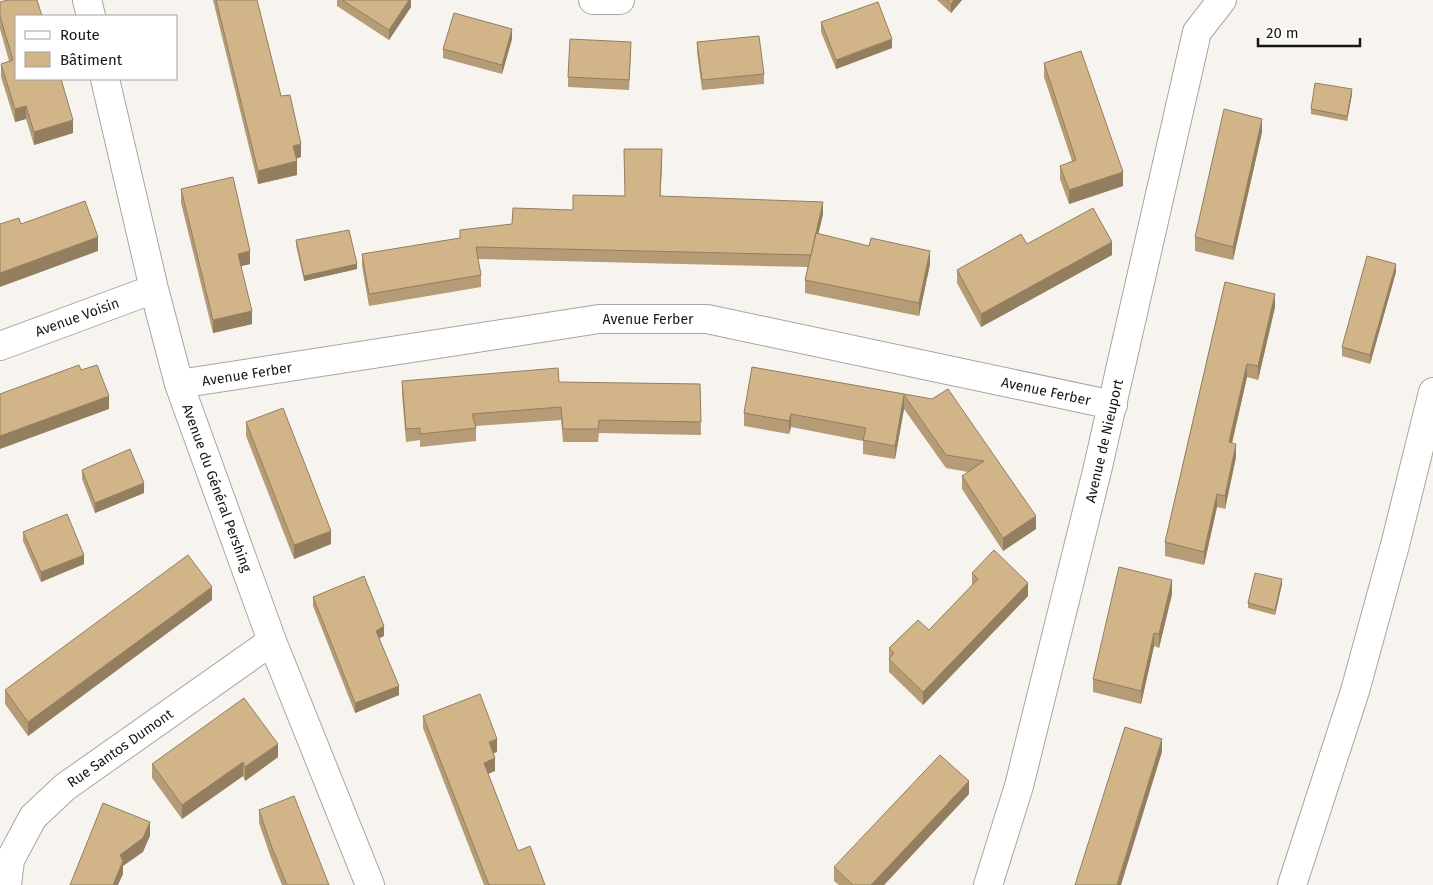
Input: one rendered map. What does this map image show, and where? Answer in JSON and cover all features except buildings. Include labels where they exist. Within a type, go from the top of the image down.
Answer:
[{"type":"street","points":[[87,0],[91,15]]},
{"type":"street","points":[[593,0],[620,0]]},
{"type":"street","name":"Avenue de Nieuport","points":[[988,885],[1019,786],[1113,404],[1197,32],[1222,0]]},
{"type":"street","name":"Avenue du Général Pershing","points":[[105,80],[154,289],[179,384],[272,641],[370,885]]},
{"type":"street","name":"Avenue Voisin","points":[[0,346],[154,289]]},
{"type":"street","name":"Avenue Ferber","points":[[179,384],[599,319],[706,319],[1113,404]]},
{"type":"street","points":[[1292,885],[1355,691],[1395,544],[1433,392]]},
{"type":"street","name":"Rue Santos Dumont","points":[[7,885],[10,860],[33,817],[65,787],[272,641]]}]
